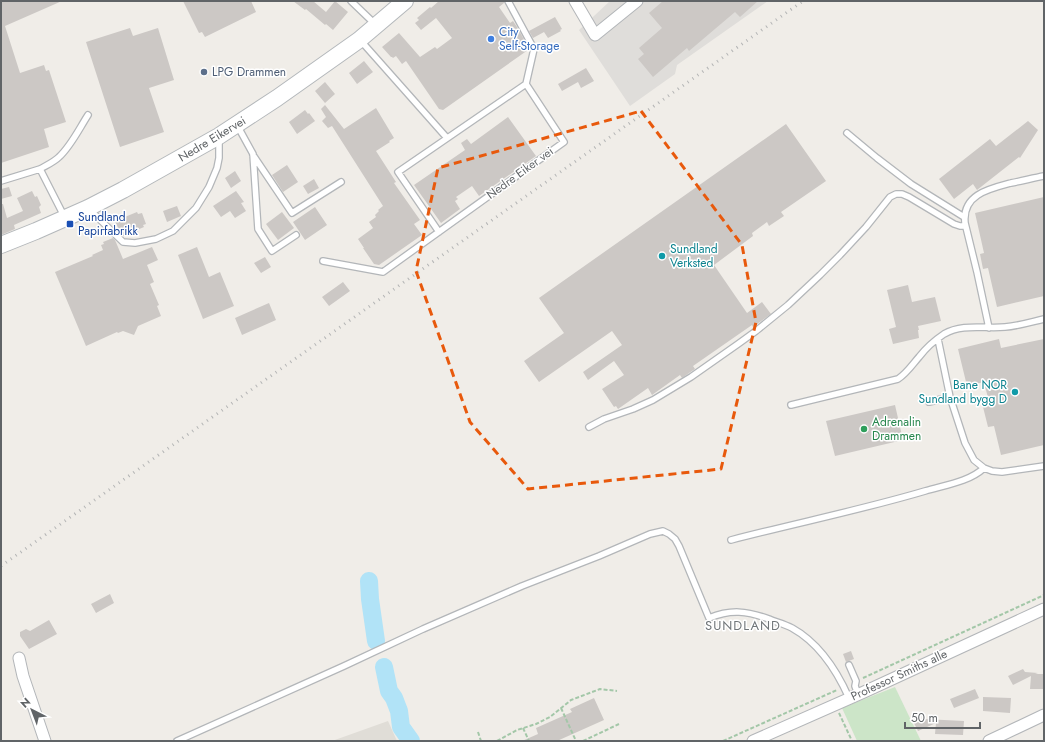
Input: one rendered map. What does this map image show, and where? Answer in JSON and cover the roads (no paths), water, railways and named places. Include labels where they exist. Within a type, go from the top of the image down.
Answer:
[{"type":"main road","name":"Nedre Eikervei","points":[[1,245],[88,208],[219,136],[277,98],[359,40],[405,1]]},
{"type":"street","points":[[575,1],[595,35],[637,1]]},
{"type":"street","name":"Professor Smiths alle","points":[[753,741],[1044,609]]},
{"type":"street","points":[[19,658],[23,676],[45,741]]},
{"type":"street","points":[[989,741],[1044,715]]},
{"type":"lane","points":[[351,1],[377,26]]},
{"type":"lane","points":[[439,232],[398,172],[526,84],[534,49],[508,1]]},
{"type":"lane","points":[[359,40],[447,138]]},
{"type":"lane","name":"Nedre Eiker vei","points":[[323,261],[383,272],[564,142],[526,84]]},
{"type":"lane","points":[[1,181],[40,169],[50,164],[67,148],[88,115]]},
{"type":"lane","points":[[237,124],[253,154],[292,213],[341,182]]},
{"type":"lane","points":[[847,133],[911,184],[964,217]]},
{"type":"lane","points":[[88,208],[123,242],[135,243],[156,239],[173,231],[196,208],[209,187],[217,168],[219,158],[219,136]]},
{"type":"lane","points":[[253,154],[258,229],[272,251],[296,235]]},
{"type":"lane","points":[[40,169],[65,218]]},
{"type":"lane","points":[[989,328],[965,226],[964,217],[966,209],[975,197],[984,191],[1044,176]]},
{"type":"lane","points":[[589,427],[604,419],[633,410],[676,387],[756,331],[788,305],[825,270],[866,227],[890,197],[896,194],[902,194],[954,224],[965,226]]},
{"type":"lane","points":[[791,405],[898,379],[905,374],[929,346],[946,333],[968,327],[1011,327],[1044,319]]},
{"type":"lane","points":[[938,339],[950,397],[961,432],[968,450],[974,460],[984,468],[1002,472],[1044,466]]},
{"type":"lane","points":[[929,402],[950,397]]},
{"type":"lane","points":[[731,540],[887,502],[961,481],[979,473],[984,468]]},
{"type":"lane","points":[[177,741],[423,629],[522,586],[650,534],[663,531],[672,536],[679,546],[710,618],[724,613],[738,611],[761,616],[791,628],[801,634],[819,650],[844,686],[854,696]]},
{"type":"lane","points":[[849,665],[856,681],[854,696]]},
{"type":"waterway","points":[[369,581],[376,641]]},
{"type":"waterway","points":[[384,667],[389,691],[394,698],[399,711],[401,727],[411,741]]},
{"type":"railway","points":[[1,566],[803,1]]},
{"type":"place","name":"City Self-Storage","points":[[491,39]]},
{"type":"place","name":"LPG Drammen","points":[[204,72]]},
{"type":"place","name":"Sundland Papirfabrikk","points":[[70,224]]},
{"type":"place","name":"Sundland Verksted","points":[[662,256]]},
{"type":"place","name":"Bane NOR Sundland bygg D","points":[[1015,392]]},
{"type":"place","name":"Adrenalin Drammen","points":[[864,429]]},
{"type":"district","name":"SUNDLAND","points":[[743,625]]}]
